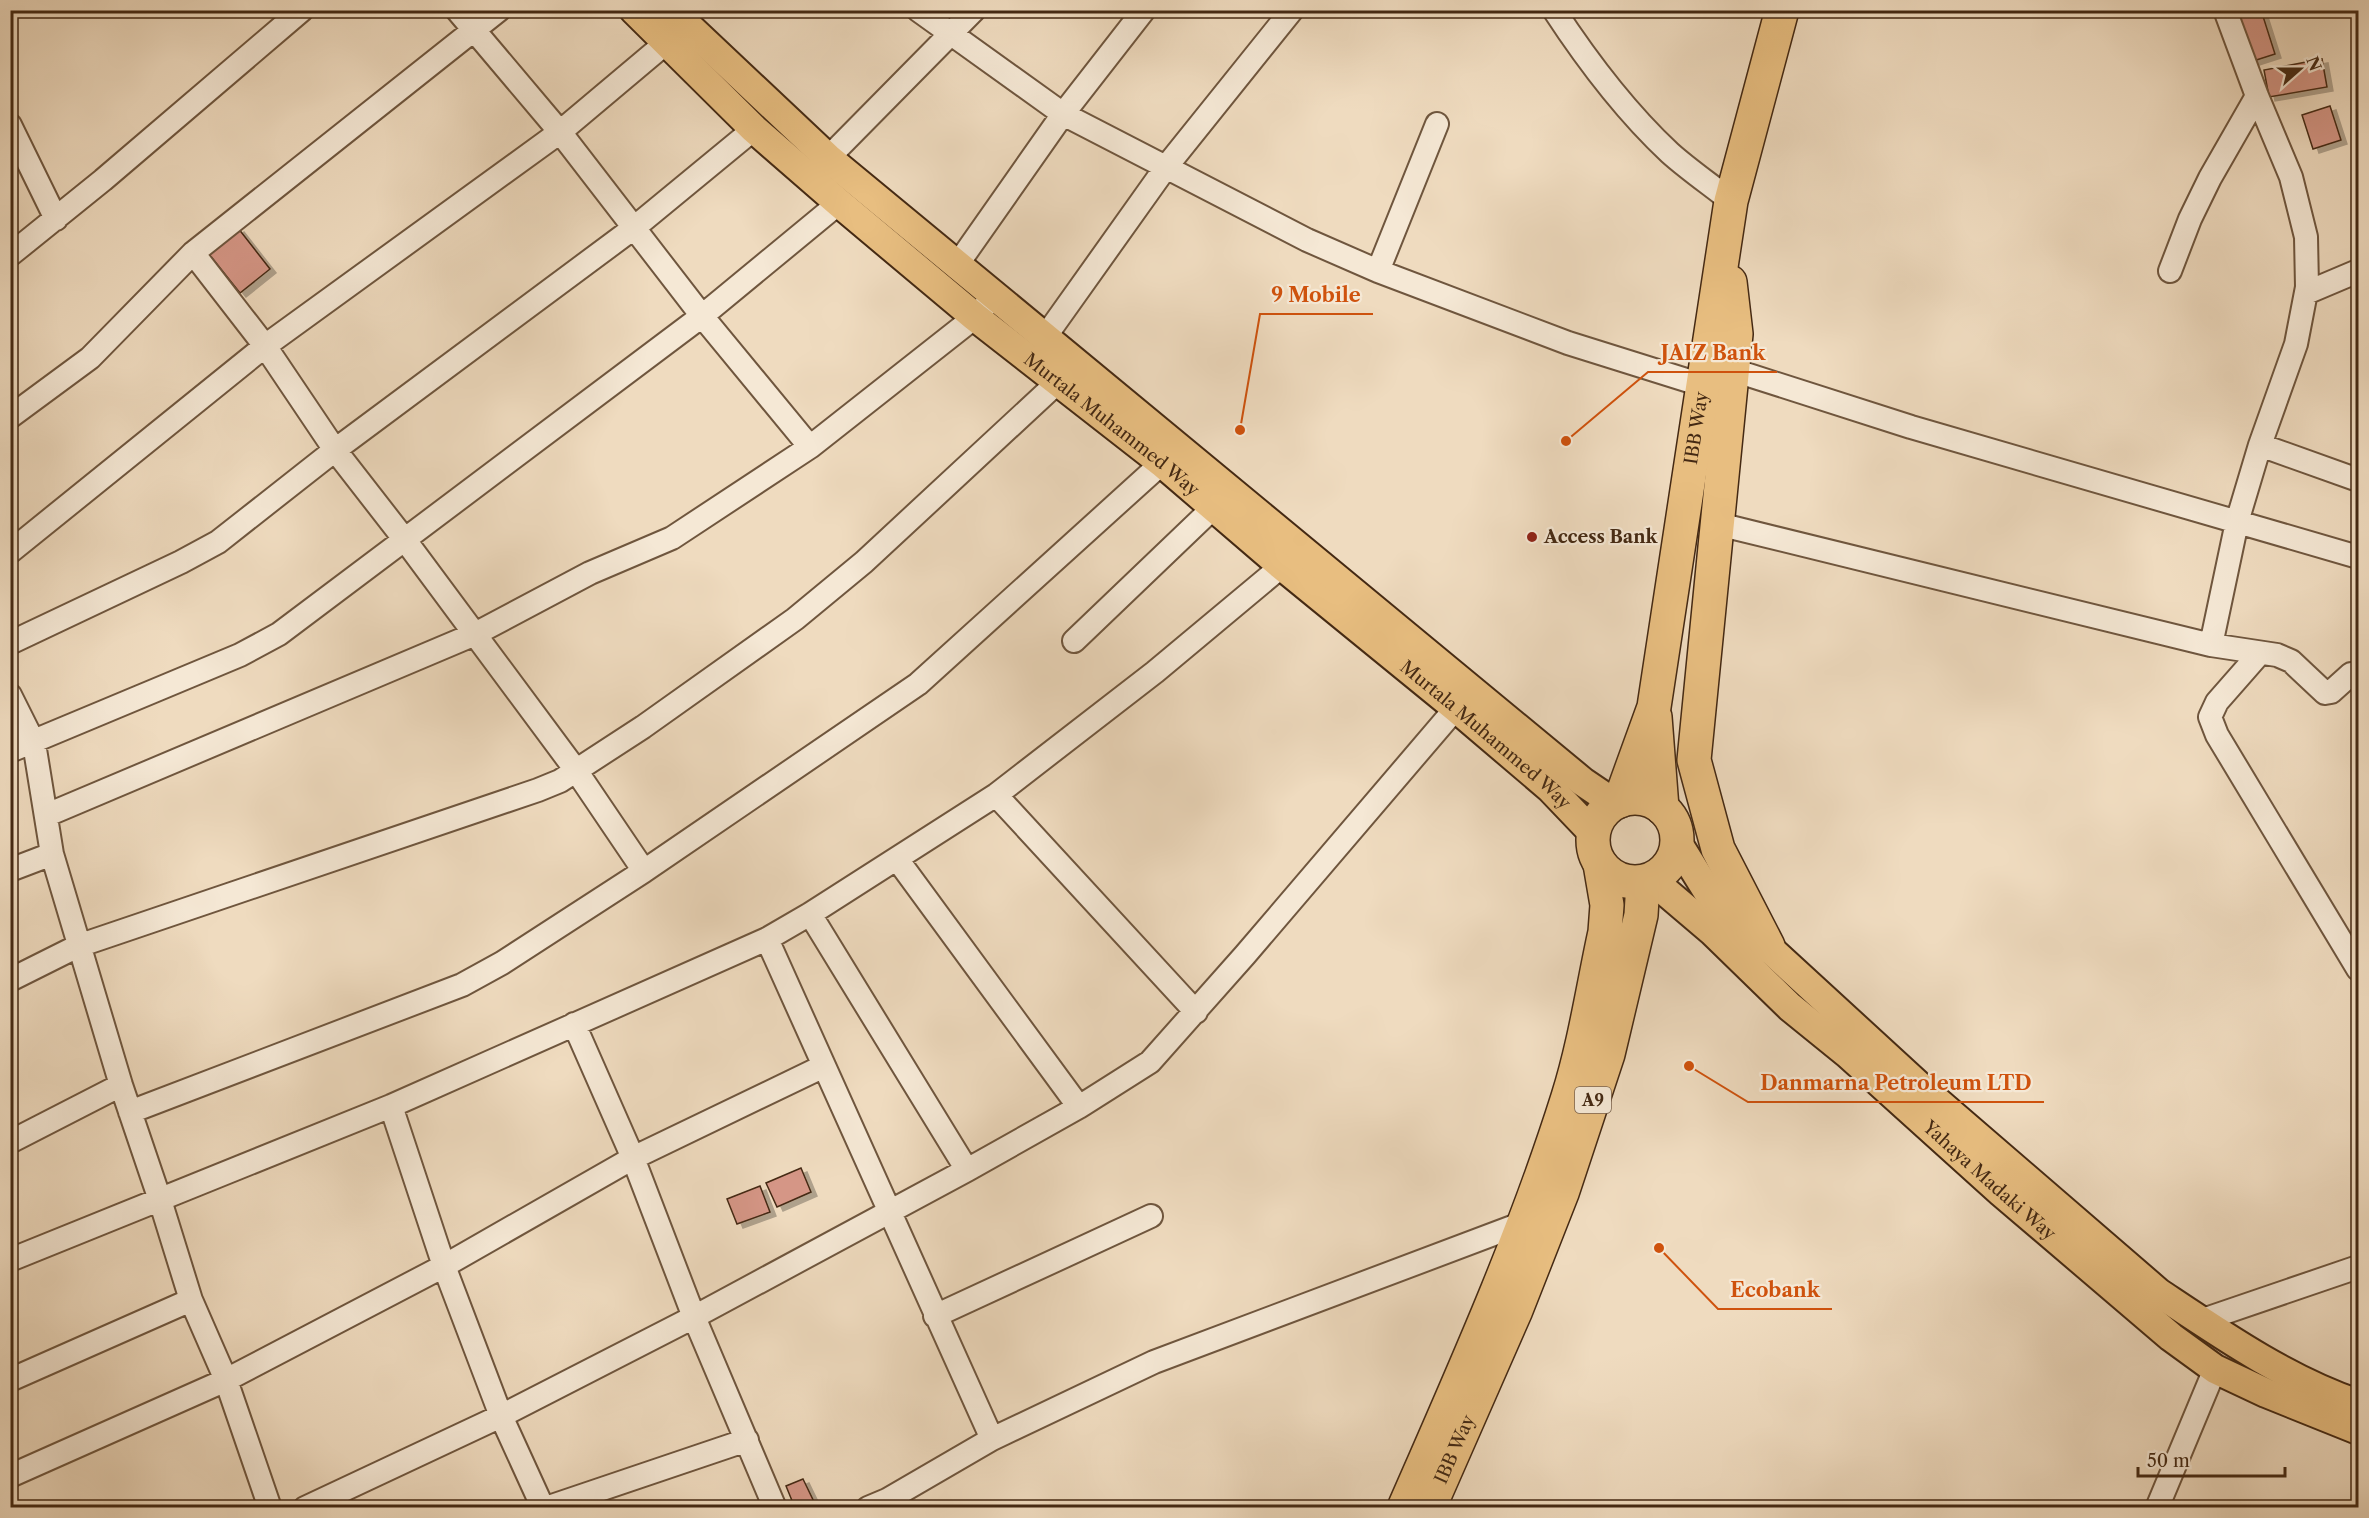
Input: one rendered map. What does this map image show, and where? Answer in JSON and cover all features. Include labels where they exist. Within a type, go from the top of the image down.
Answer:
[{"type":"highway","name":"IBB Way","points":[[1617,802],[1654,707],[1731,201],[1782,10]]},
{"type":"highway","points":[[1725,243],[1736,334],[1694,760],[1718,849],[1768,946]]},
{"type":"highway","name":"IBB Way","points":[[1654,707],[1662,808]]},
{"type":"highway","points":[[1593,833],[1597,821],[1605,811],[1617,802],[1635,798],[1649,800],[1662,808],[1676,830],[1677,842],[1674,856],[1666,868],[1647,881],[1627,882],[1617,878],[1600,864]]},
{"type":"highway","name":"A9","points":[[1507,1297],[1523,1222],[1561,1118],[1581,1047],[1605,932],[1607,905],[1600,864],[1594,850],[1593,833]]},
{"type":"highway","name":"A9","points":[[1404,1508],[1467,1392],[1507,1297],[1562,1193],[1608,1054],[1647,881]]},
{"type":"highway","name":"IBB Way","points":[[1429,1508],[1467,1392]]},
{"type":"main road","name":"Murtala Muhammed Way","points":[[634,10],[754,129],[839,203],[975,317],[1162,463],[1282,566],[1456,708],[1550,788],[1593,833]]},
{"type":"main road","name":"Murtala Muhammed Way","points":[[670,10],[828,158],[1583,782],[1617,802]]},
{"type":"main road","name":"Yahaya Madaki Way","points":[[1677,842],[1708,892],[1891,1060],[2009,1182]]},
{"type":"main road","name":"Yahaya Madaki Way","points":[[1647,881],[1712,931],[1790,1007],[2009,1182],[2040,1209],[2171,1337],[2215,1369],[2266,1393],[2358,1430]]},
{"type":"main road","name":"Yahaya Madaki Way","points":[[2040,1209],[2200,1321],[2294,1377],[2358,1404]]},
{"type":"street","points":[[457,10],[560,132],[702,316],[810,447]]},
{"type":"street","points":[[10,417],[90,358],[193,253],[499,10]]},
{"type":"street","points":[[918,10],[1063,114],[1307,240],[1378,271],[1568,343],[1702,384]]},
{"type":"street","points":[[828,158],[953,34],[974,10]]},
{"type":"street","points":[[957,265],[1063,114],[1144,10]]},
{"type":"street","points":[[1045,337],[1166,167],[1292,10]]},
{"type":"street","points":[[1554,10],[1592,67],[1630,112],[1670,153],[1731,201]]},
{"type":"street","points":[[2211,645],[2237,522],[2260,446],[2298,336],[2306,294],[2306,237],[2296,197],[2225,10]]},
{"type":"street","points":[[14,247],[56,219],[288,15]]},
{"type":"street","points":[[10,552],[265,346],[560,132],[667,42]]},
{"type":"street","points":[[2170,271],[2195,209],[2256,96]]},
{"type":"street","points":[[1378,271],[1437,124]]},
{"type":"street","points":[[10,125],[56,219]]},
{"type":"street","points":[[10,643],[181,562],[218,542],[335,450],[635,227],[754,129]]},
{"type":"street","points":[[10,751],[34,743],[240,655],[279,634],[702,316],[839,203]]},
{"type":"street","points":[[193,253],[265,346],[335,450],[475,633],[575,769],[644,871]]},
{"type":"street","points":[[2306,294],[2358,271]]},
{"type":"street","points":[[47,815],[475,633],[590,573],[672,538],[810,447],[975,317],[995,296]]},
{"type":"street","points":[[1733,370],[1911,427],[2358,557]]},
{"type":"street","points":[[10,980],[78,946],[560,781],[575,769],[643,727],[795,619],[864,562],[1058,382]]},
{"type":"street","points":[[2260,446],[2358,480]]},
{"type":"street","points":[[130,1112],[462,985],[502,963],[644,871],[918,684],[1162,463]]},
{"type":"street","points":[[1074,640],[1214,507]]},
{"type":"street","points":[[1718,524],[2211,645],[2277,655],[2291,661],[2325,693],[2331,692],[2351,674],[2358,676]]},
{"type":"street","points":[[10,1260],[391,1106],[767,939],[996,795],[1155,672],[1282,566]]},
{"type":"street","points":[[2260,653],[2217,702],[2210,717],[2217,735],[2358,969]]},
{"type":"street","points":[[10,695],[34,743],[52,854],[121,1085],[191,1300],[226,1380],[270,1508]]},
{"type":"street","points":[[305,1508],[501,1416],[694,1317],[967,1170],[1079,1107],[1150,1062],[1196,1012],[1456,708]]},
{"type":"street","points":[[996,795],[1196,1012]]},
{"type":"street","points":[[10,870],[52,854]]},
{"type":"street","points":[[897,859],[1079,1107]]},
{"type":"street","points":[[810,914],[967,1170]]},
{"type":"street","points":[[767,939],[992,1439]]},
{"type":"street","points":[[574,1024],[633,1158],[694,1317],[775,1508]]},
{"type":"street","points":[[10,1476],[226,1380],[444,1266],[633,1158],[824,1066]]},
{"type":"street","points":[[10,1142],[121,1085]]},
{"type":"street","points":[[391,1106],[444,1266],[501,1416],[544,1508],[747,1440]]},
{"type":"street","points":[[935,1316],[1151,1216]]},
{"type":"street","points":[[868,1508],[887,1500],[992,1439],[1154,1362],[1523,1222]]},
{"type":"street","points":[[2200,1321],[2358,1267]]},
{"type":"street","points":[[10,1380],[191,1300]]},
{"type":"street","points":[[2157,1508],[2215,1369]]},
{"type":"building","points":[[2231,10],[2261,10],[2275,54],[2247,63]]},
{"type":"building","points":[[2322,59],[2327,87],[2269,97],[2264,70]]},
{"type":"building","points":[[2330,106],[2341,140],[2313,149],[2302,115]]},
{"type":"building","points":[[2358,169],[2358,188],[2352,172]]},
{"type":"building","points":[[238,228],[270,269],[240,293],[208,253]]},
{"type":"building","points":[[801,1168],[811,1192],[777,1207],[766,1183]]},
{"type":"building","points":[[760,1186],[770,1212],[737,1224],[727,1199]]},
{"type":"building","points":[[803,1479],[817,1508],[795,1508],[786,1486]]},
{"type":"place","name":"9 Mobile","points":[[1240,430]]},
{"type":"place","name":"JAIZ Bank","points":[[1566,441]]},
{"type":"place","name":"Access Bank","points":[[1532,537]]},
{"type":"place","name":"Danmarna Petroleum LTD","points":[[1689,1066]]},
{"type":"place","name":"Ecobank","points":[[1659,1248]]}]
